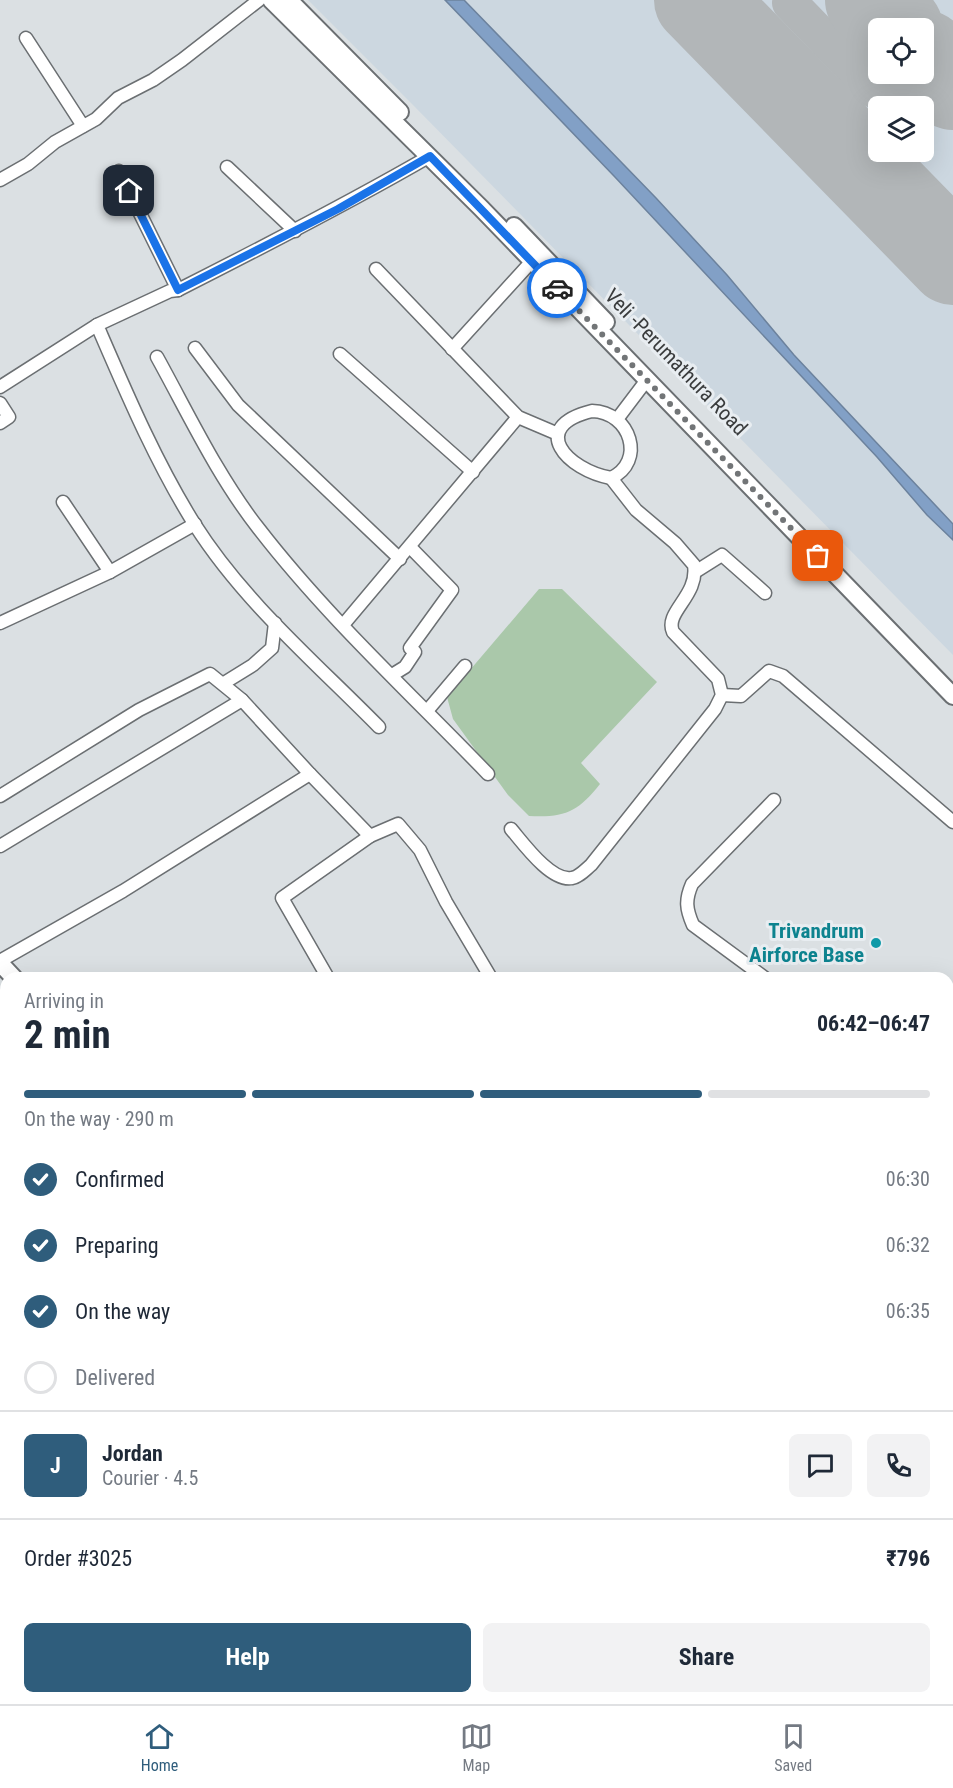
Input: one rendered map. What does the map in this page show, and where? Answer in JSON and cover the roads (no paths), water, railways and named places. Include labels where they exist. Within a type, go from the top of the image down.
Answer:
[{"type":"main road","points":[[271,0],[430,156],[953,696]]},
{"type":"main road","name":"Veli -Perumathura Road","points":[[289,0],[557,270],[953,680]]},
{"type":"street","points":[[0,180],[28,164],[55,142],[96,119],[118,98],[153,80],[182,60],[259,0]]},
{"type":"street","points":[[26,38],[83,126]]},
{"type":"street","points":[[0,387],[97,325],[170,291],[178,290],[295,231],[430,156]]},
{"type":"street","points":[[227,167],[295,231]]},
{"type":"street","points":[[119,171],[178,290]]},
{"type":"street","points":[[452,349],[532,261]]},
{"type":"street","points":[[376,269],[518,417],[558,434]]},
{"type":"street","points":[[97,325],[121,380],[195,524],[245,590],[379,727]]},
{"type":"street","points":[[195,348],[238,405],[400,559]]},
{"type":"street","points":[[340,354],[473,472]]},
{"type":"street","points":[[157,357],[233,493],[259,530],[343,625],[488,774]]},
{"type":"street","points":[[618,418],[646,381]]},
{"type":"street","points":[[0,403],[9,417],[0,423]]},
{"type":"street","points":[[611,478],[626,466],[630,453],[626,427],[618,418],[604,412],[575,416],[564,423],[558,434],[563,455],[594,475],[611,478],[636,510],[689,557],[695,572],[692,590],[671,619],[670,626],[673,632],[718,679],[725,693]]},
{"type":"street","points":[[343,625],[518,417]]},
{"type":"street","points":[[63,502],[110,572]]},
{"type":"street","points":[[0,623],[110,572],[195,524]]},
{"type":"street","points":[[392,675],[405,667],[415,652],[410,648],[452,590],[410,547]]},
{"type":"street","points":[[695,572],[722,555],[765,593]]},
{"type":"street","points":[[224,683],[253,665],[272,648],[275,623]]},
{"type":"street","points":[[427,711],[465,666]]},
{"type":"street","points":[[725,693],[741,696],[769,671],[783,676],[953,822]]},
{"type":"street","points":[[0,796],[139,710],[210,675],[224,683],[242,700],[370,836]]},
{"type":"street","points":[[511,829],[553,873],[562,878],[576,877],[591,865],[715,709],[725,693]]},
{"type":"street","points":[[0,846],[242,700]]},
{"type":"street","points":[[0,962],[123,891],[310,774]]},
{"type":"street","points":[[757,972],[693,925],[687,912],[686,897],[692,884],[774,800]]},
{"type":"street","points":[[325,972],[282,898],[370,836],[399,824],[420,850],[446,902],[487,972]]},
{"type":"water","points":[[445,0],[464,0],[656,198],[727,275],[794,355],[953,524],[953,540],[927,515],[877,457],[614,176]]},
{"type":"place","name":"Trivandrum Airforce Base","points":[[876,943]]}]
